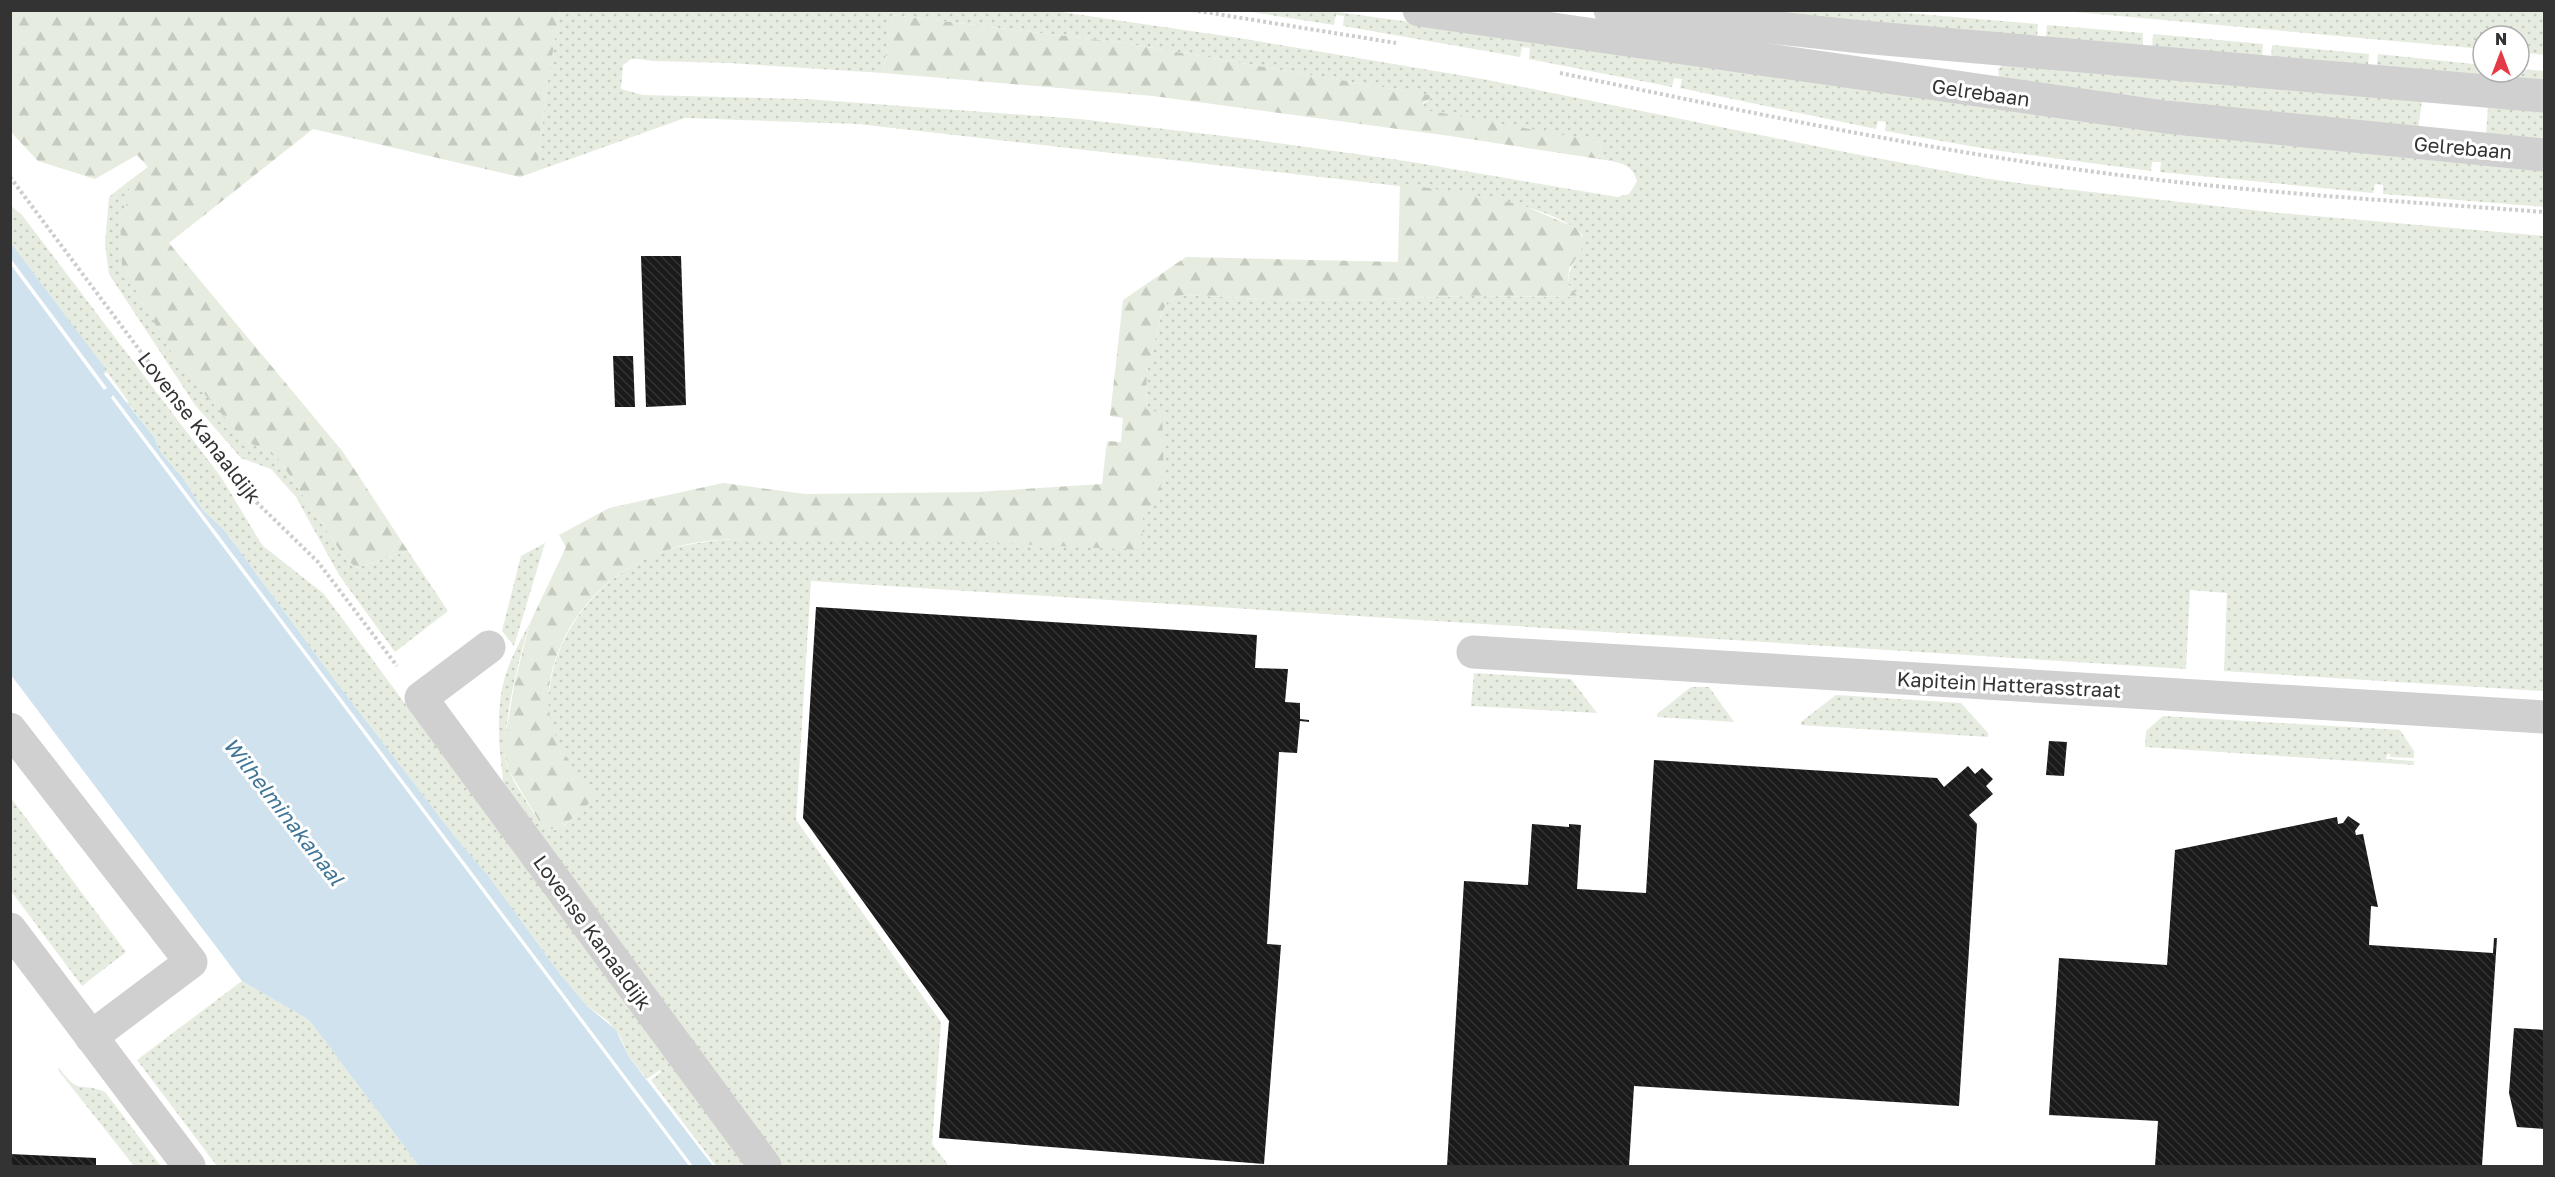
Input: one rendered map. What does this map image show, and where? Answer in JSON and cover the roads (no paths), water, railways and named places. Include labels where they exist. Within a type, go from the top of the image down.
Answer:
[{"type":"street","name":"Gelrebaan","points":[[1419,10],[2166,117],[2544,155]]},
{"type":"street","points":[[1610,10],[1862,37],[2544,96]]},
{"type":"street","name":"Lovense Kanaaldijk","points":[[489,647],[421,698],[765,1167]]},
{"type":"street","name":"Kapitein Hatterasstraat","points":[[1473,652],[2544,717]]},
{"type":"street","points":[[10,729],[191,962],[91,1037]]},
{"type":"street","points":[[10,929],[189,1167]]},
{"type":"water","name":"Wilhelminakanaal","points":[[11,243],[105,368],[104,374],[154,437],[161,453],[183,478],[203,510],[224,530],[334,679],[456,838],[487,874],[560,974],[587,1006],[616,1030],[629,1057],[713,1166],[693,1166],[113,395],[111,398],[689,1166],[419,1166],[309,1020],[242,981],[11,675],[11,265],[104,390],[107,388],[11,259]]}]
